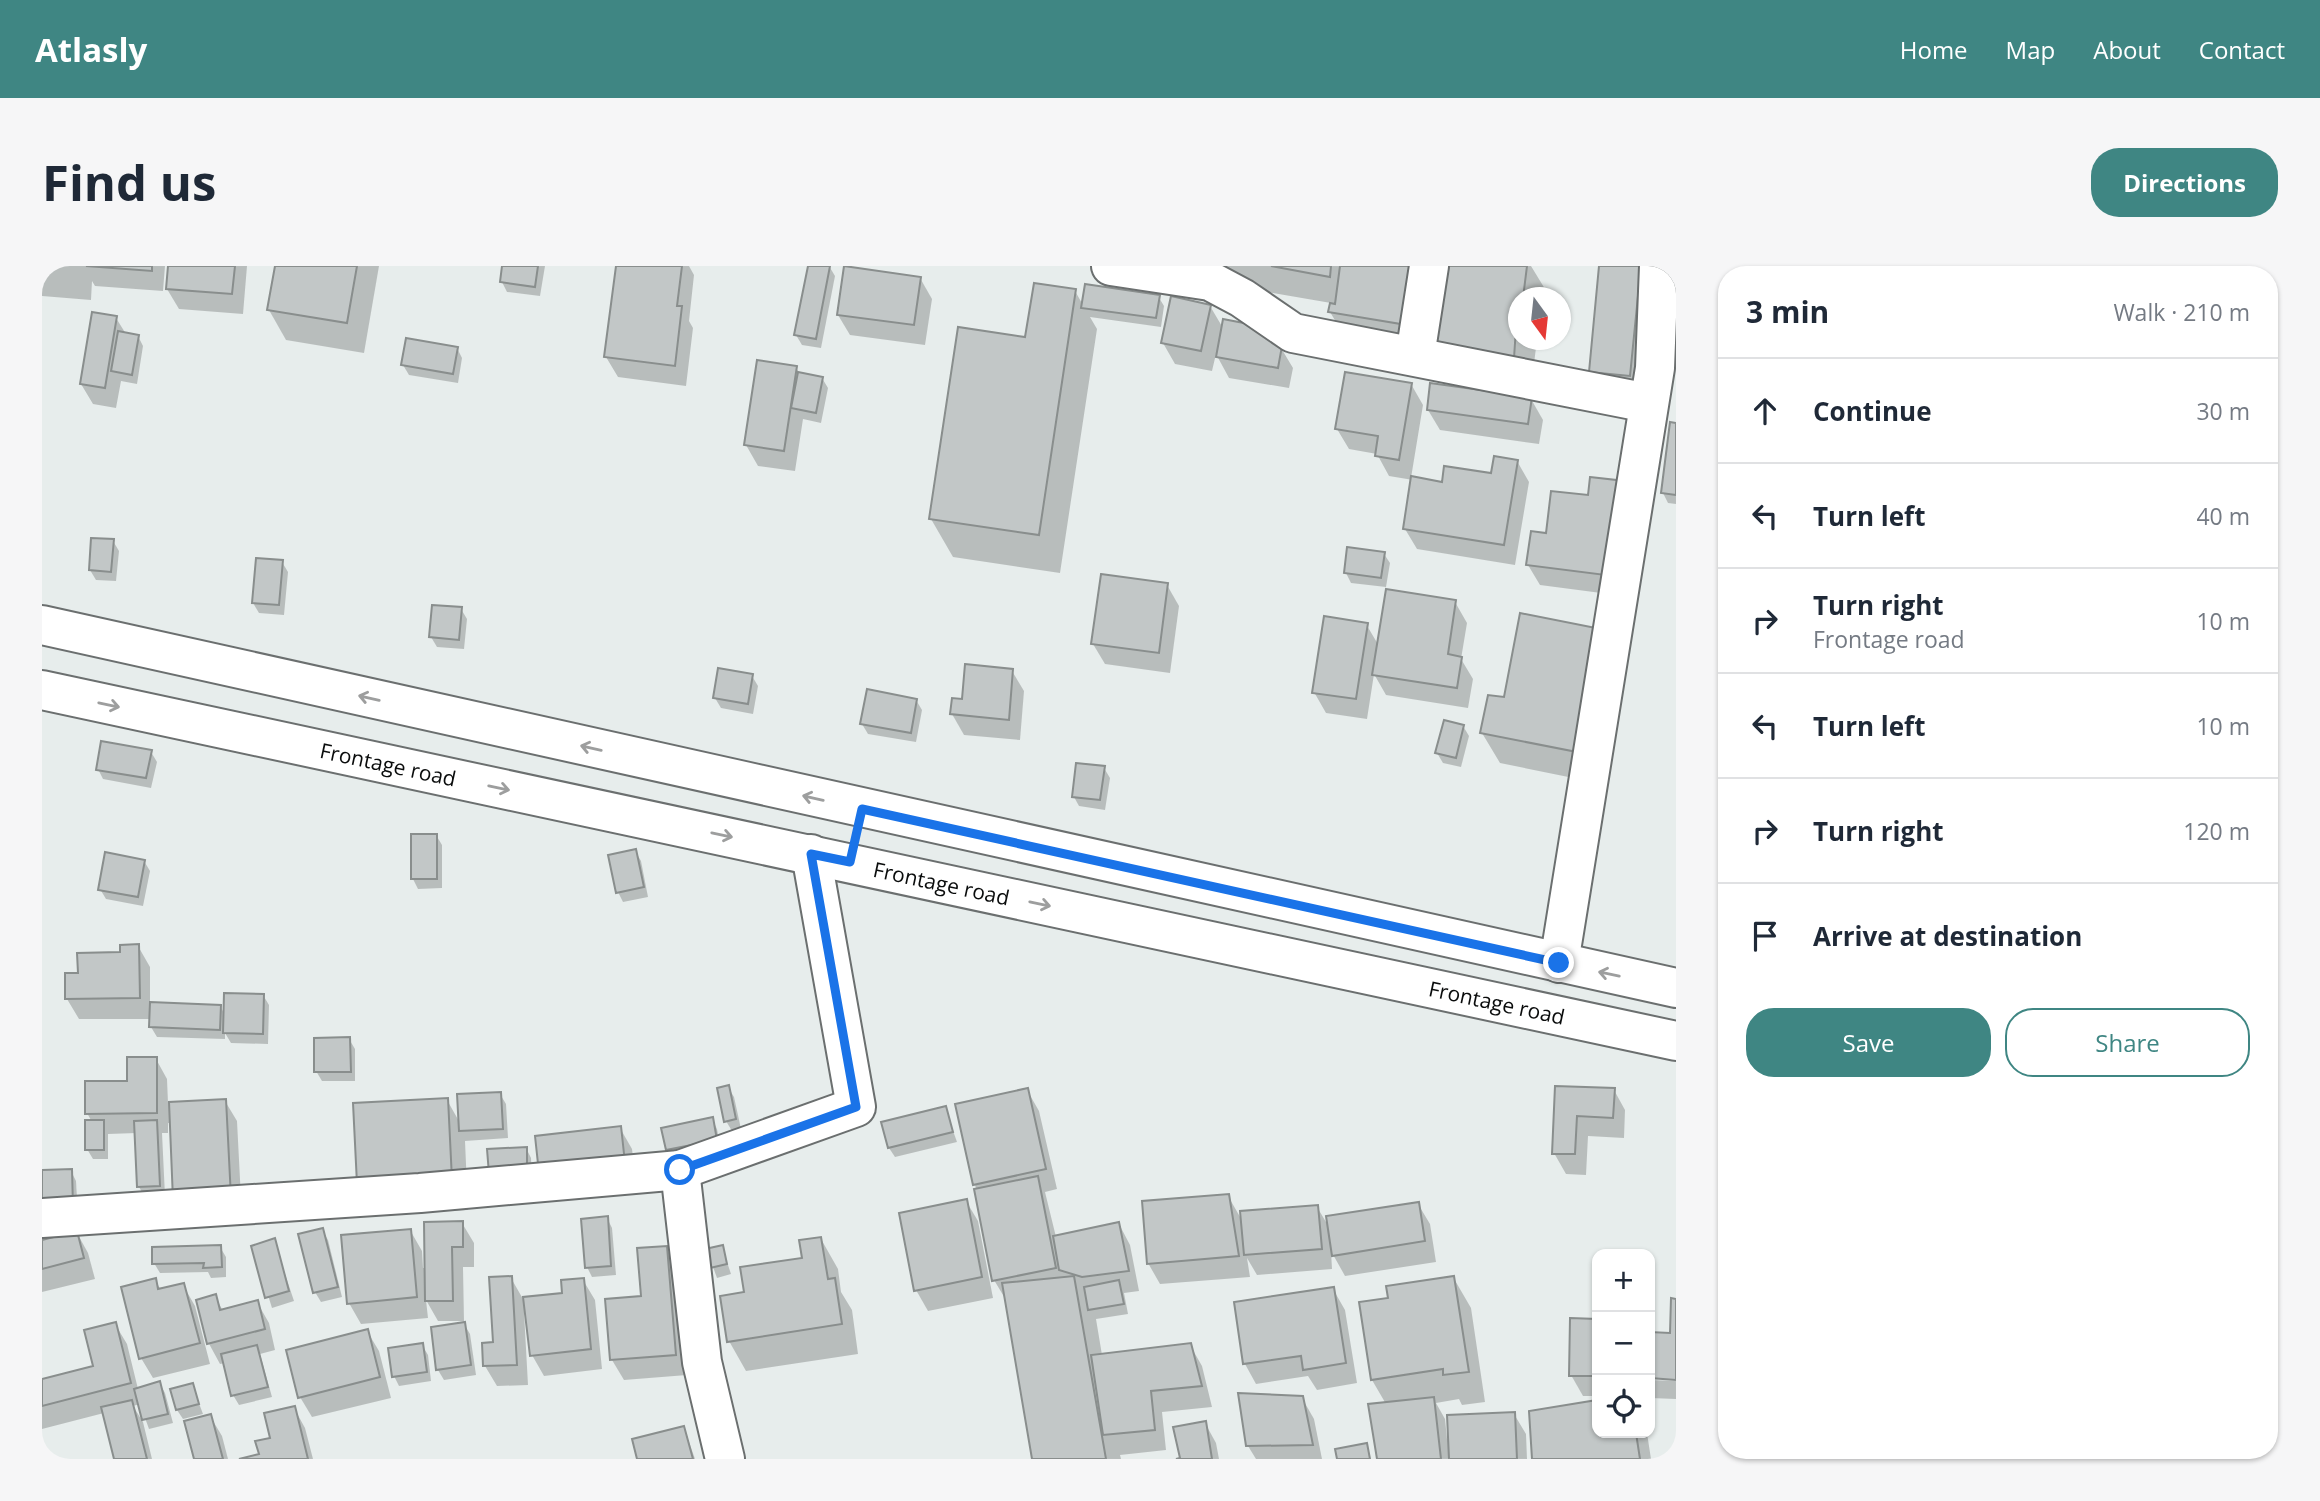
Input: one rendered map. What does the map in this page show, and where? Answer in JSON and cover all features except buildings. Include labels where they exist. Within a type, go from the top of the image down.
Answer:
[{"type":"main road","points":[[1111,266],[1211,274],[1293,333],[1415,356],[1659,381]]},
{"type":"main road","points":[[1415,356],[1429,266]]},
{"type":"main road","points":[[1559,963],[1659,381],[1659,266]]},
{"type":"main road","points":[[42,625],[1676,988]]},
{"type":"main road","name":"Frontage road","points":[[42,690],[1676,1041]]},
{"type":"main road","points":[[850,862],[862,809]]},
{"type":"main road","points":[[42,1219],[420,1193],[680,1170],[856,1107],[811,854]]},
{"type":"main road","points":[[680,1170],[702,1362],[725,1459]]},
{"type":"route","points":[[680,1170],[856,1107],[811,854],[850,862],[862,809],[1559,963]]}]
